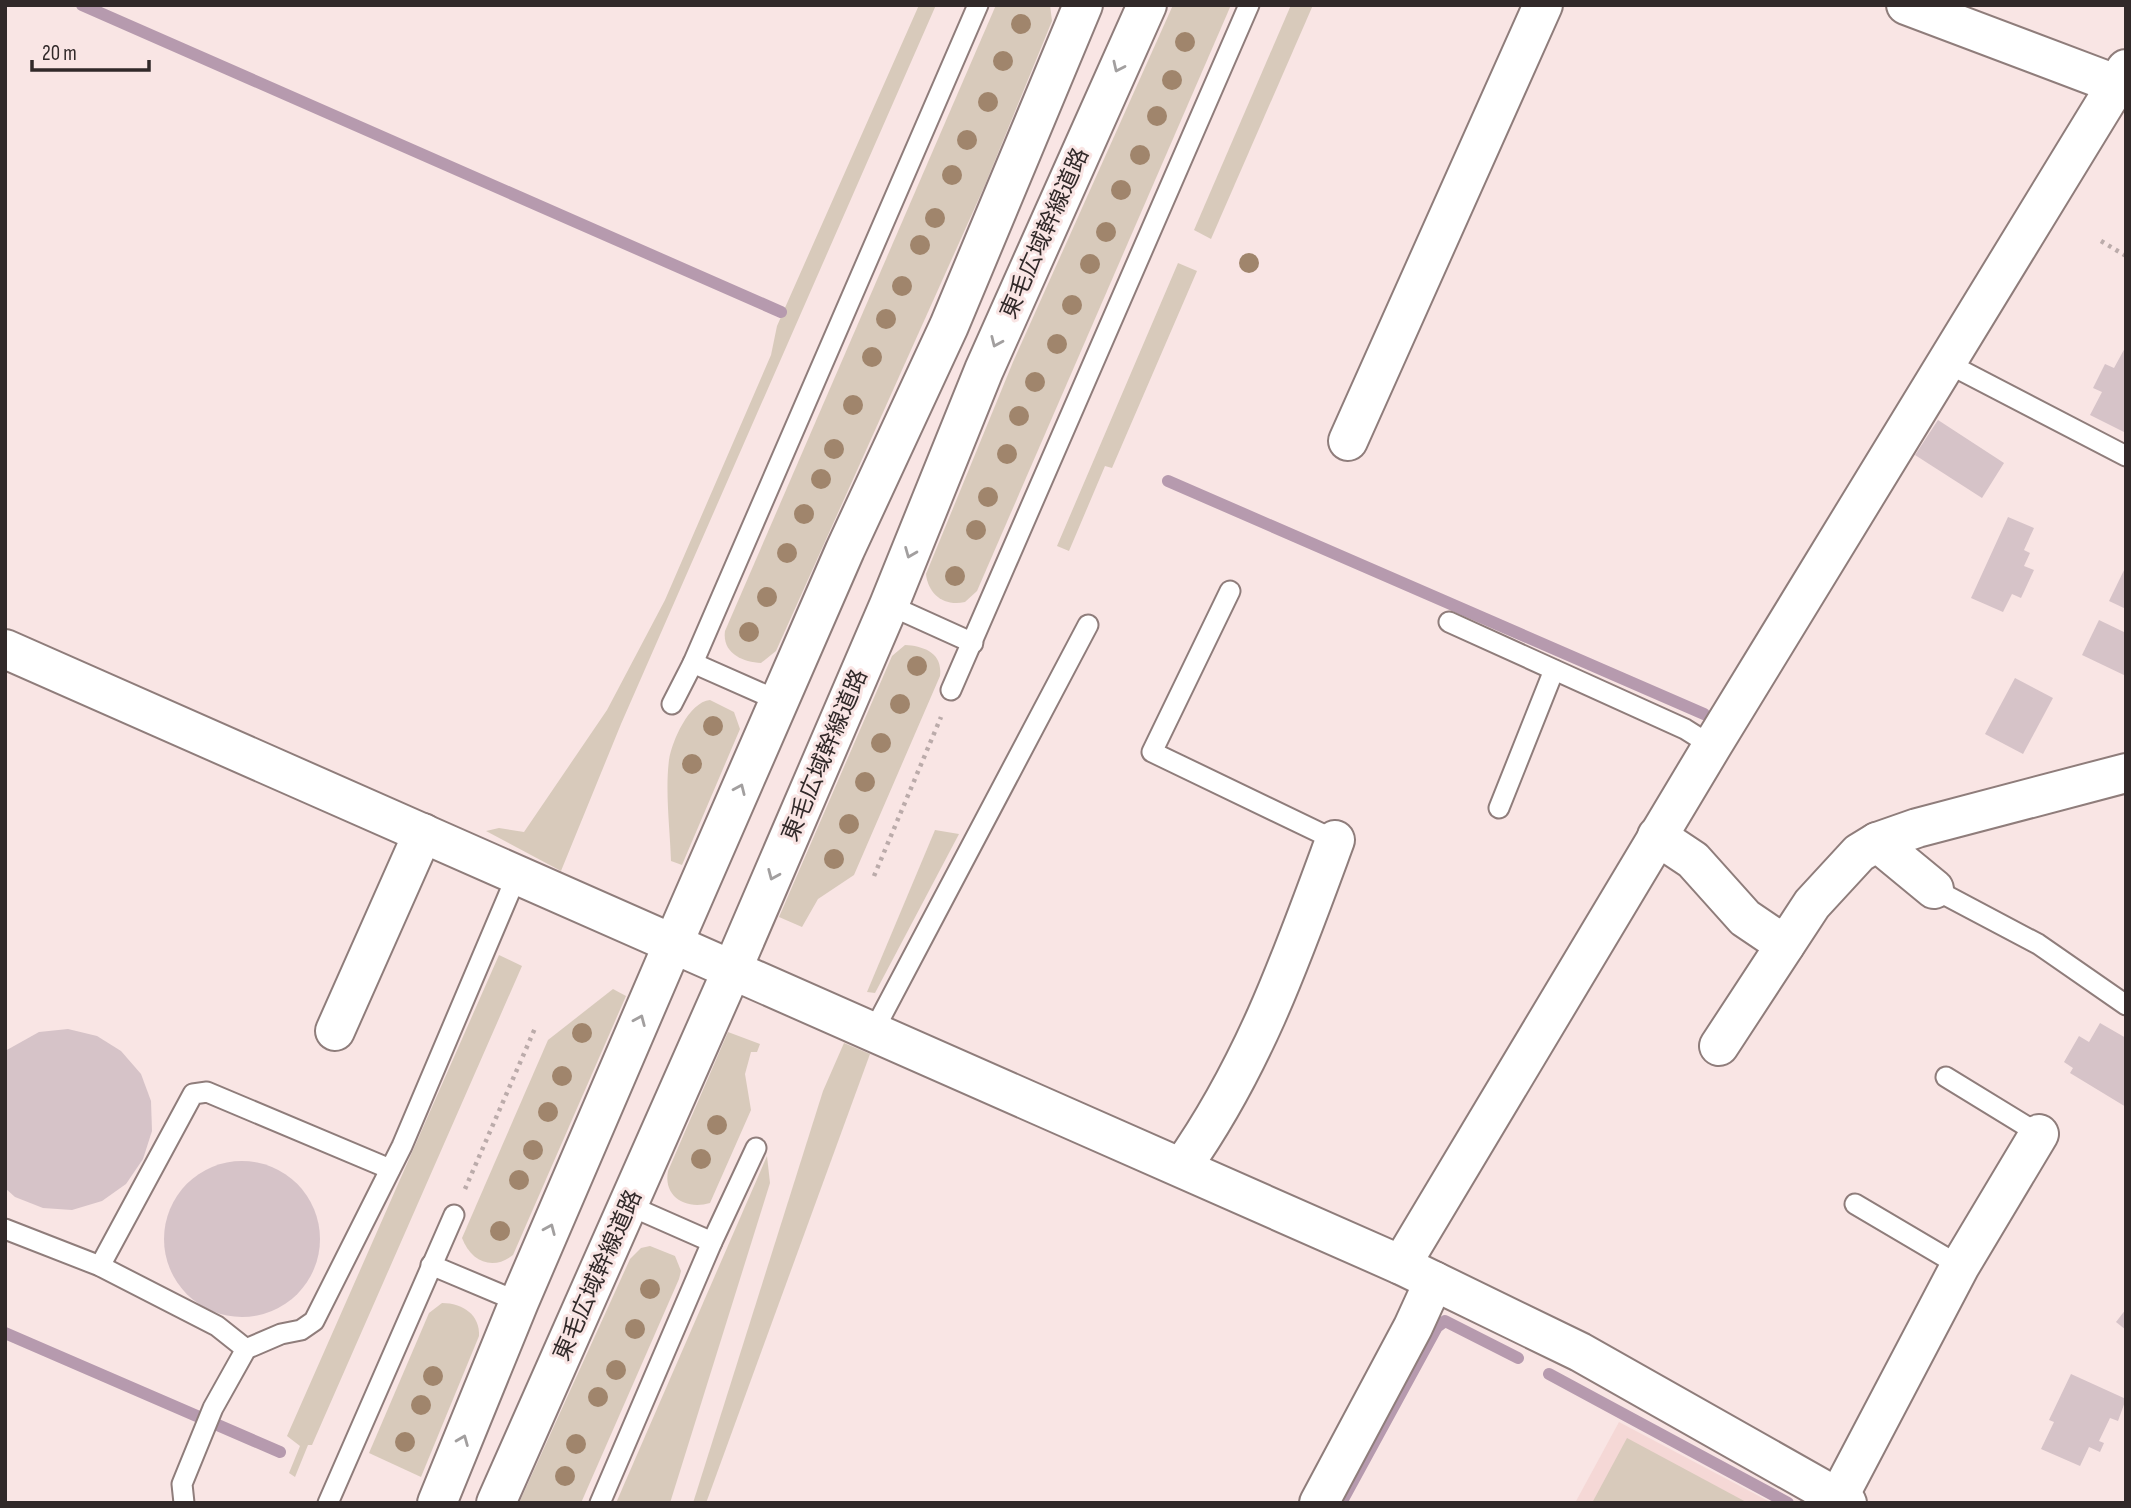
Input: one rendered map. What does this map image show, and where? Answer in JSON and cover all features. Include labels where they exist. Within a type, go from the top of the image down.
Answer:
[{"type":"main road","points":[[437,1503],[519,1302],[673,944],[779,701],[955,313],[1083,5]]},
{"type":"main road","name":"東毛広域幹線道路","points":[[496,1503],[732,970],[889,605],[984,370],[1147,5]]},
{"type":"main road","points":[[1348,441],[1543,5]]},
{"type":"main road","points":[[1319,1503],[1413,1327],[1417,1273],[1657,835],[1945,362],[2122,81],[1906,5]]},
{"type":"main road","points":[[5,649],[1417,1273],[1580,1352],[1843,1500],[1960,1266],[2039,1134]]},
{"type":"main road","points":[[1719,1046],[1812,904],[1859,853],[1877,842],[2126,772]]},
{"type":"main road","points":[[335,1031],[423,833]]},
{"type":"main road","points":[[1657,835],[1693,860],[1745,918],[1785,945]]},
{"type":"main road","points":[[1182,1167],[1218,1116],[1249,1058],[1293,954],[1335,840]]},
{"type":"main road","points":[[1877,842],[1934,889]]},
{"type":"lane","points":[[672,704],[693,663],[978,5]]},
{"type":"lane","points":[[951,690],[1249,5]]},
{"type":"lane","points":[[1945,362],[2126,456]]},
{"type":"lane","points":[[1230,591],[1153,751],[1335,840]]},
{"type":"lane","points":[[889,605],[973,643]]},
{"type":"lane","points":[[1449,622],[1685,729],[1712,746]]},
{"type":"lane","points":[[873,1032],[1088,625]]},
{"type":"lane","points":[[693,663],[779,701]]},
{"type":"lane","points":[[1499,808],[1554,670]]},
{"type":"lane","points":[[184,1503],[182,1484],[213,1408],[246,1349],[281,1334],[302,1330],[314,1321],[390,1169],[517,875]]},
{"type":"lane","points":[[1934,889],[2038,944],[2123,998]]},
{"type":"lane","points":[[1946,1077],[2039,1134]]},
{"type":"lane","points":[[100,1266],[193,1094],[207,1092],[390,1169]]},
{"type":"lane","points":[[600,1503],[712,1242],[756,1148]]},
{"type":"lane","points":[[1855,1204],[1960,1266]]},
{"type":"lane","points":[[628,1205],[712,1242]]},
{"type":"lane","points":[[328,1503],[454,1215]]},
{"type":"lane","points":[[5,1230],[100,1266],[217,1326],[246,1349]]},
{"type":"lane","points":[[431,1265],[519,1302]]},
{"type":"path","points":[[2101,241],[2126,256]]},
{"type":"path","points":[[874,876],[951,690]]},
{"type":"path","points":[[454,1215],[536,1026]]},
{"type":"shaded area","points":[[919,5],[936,5],[621,724],[561,871],[486,831],[499,828],[524,832],[607,710],[665,600],[771,355],[777,326]]},
{"type":"shaded area","points":[[996,5],[1050,5],[1052,21],[985,185],[776,651],[761,663],[747,661],[730,651],[725,631]]},
{"type":"shaded area","points":[[1173,5],[1231,5],[977,591],[965,602],[944,601],[930,588],[926,574],[1013,362]]},
{"type":"shaded area","points":[[1291,5],[1313,5],[1211,239],[1194,230]]},
{"type":"shaded area","points":[[1178,263],[1197,271],[1112,468],[1105,466],[1069,551],[1057,546]]},
{"type":"shaded area","points":[[905,645],[931,652],[938,662],[940,676],[854,875],[818,899],[802,927],[779,917],[892,656]]},
{"type":"shaded area","points":[[710,700],[734,712],[740,729],[682,865],[671,861],[669,760],[678,733],[689,715],[702,702]]},
{"type":"shaded area","points":[[935,830],[959,834],[875,993],[867,992]]},
{"type":"shaded area","points":[[499,955],[522,966],[312,1445],[308,1445],[295,1477],[289,1473],[300,1446],[287,1436]]},
{"type":"shaded area","points":[[613,989],[626,996],[513,1255],[498,1262],[483,1262],[471,1253],[462,1238],[548,1040]]},
{"type":"shaded area","points":[[728,1032],[760,1044],[757,1052],[751,1052],[745,1074],[751,1110],[710,1203],[693,1205],[685,1203],[673,1194],[667,1180],[668,1171]]},
{"type":"shaded area","points":[[844,1043],[870,1054],[706,1503],[693,1503],[823,1091]]},
{"type":"shaded area","points":[[767,1156],[770,1183],[670,1503],[616,1503]]},
{"type":"shaded area","points":[[650,1246],[675,1256],[681,1271],[679,1279],[581,1503],[519,1503],[630,1259],[641,1248]]},
{"type":"shaded area","points":[[442,1303],[457,1305],[469,1312],[477,1322],[479,1336],[421,1477],[369,1453],[429,1313]]},
{"type":"shaded area","points":[[1619,1422],[1772,1503],[1575,1503]]},
{"type":"shaded area","points":[[1627,1438],[1748,1503],[1592,1503]]},
{"type":"building","points":[[2126,346],[2126,433],[2090,415],[2102,392],[2093,388],[2105,364],[2114,368]]},
{"type":"building","points":[[1938,420],[2004,463],[1982,498],[1915,455]]},
{"type":"building","points":[[2008,517],[2034,528],[2024,550],[2030,553],[2024,566],[2034,570],[2021,598],[2012,594],[2003,612],[1971,598]]},
{"type":"building","points":[[2126,566],[2126,609],[2109,601]]},
{"type":"building","points":[[2099,620],[2126,633],[2126,676],[2082,655]]},
{"type":"building","points":[[2015,678],[2053,698],[2023,754],[1985,734]]},
{"type":"building","points":[[2100,1023],[2126,1038],[2126,1107],[2070,1073],[2073,1068],[2064,1062],[2079,1036],[2089,1042]]},
{"type":"building","points":[[68,1029],[97,1036],[121,1051],[141,1074],[151,1101],[152,1131],[143,1159],[126,1184],[102,1201],[72,1210],[43,1208],[15,1197],[5,1188],[5,1051],[39,1032]]},
{"type":"building","points":[[242,1161],[272,1167],[297,1184],[314,1209],[320,1239],[314,1269],[297,1294],[272,1311],[242,1317],[212,1311],[187,1294],[170,1269],[164,1239],[170,1209],[187,1184],[212,1167]]},
{"type":"building","points":[[2126,1309],[2126,1330],[2116,1322]]},
{"type":"building","points":[[2071,1374],[2126,1399],[2118,1421],[2110,1418],[2099,1441],[2104,1443],[2100,1452],[2089,1447],[2080,1466],[2041,1449],[2054,1422],[2049,1420]]},
{"type":"waterway","points":[[82,5],[781,312]]},
{"type":"waterway","points":[[1168,481],[1704,714]]},
{"type":"waterway","points":[[1341,1503],[1437,1327],[1445,1321],[1518,1358]]},
{"type":"waterway","points":[[5,1333],[280,1452]]},
{"type":"waterway","points":[[1549,1374],[1788,1503]]}]
